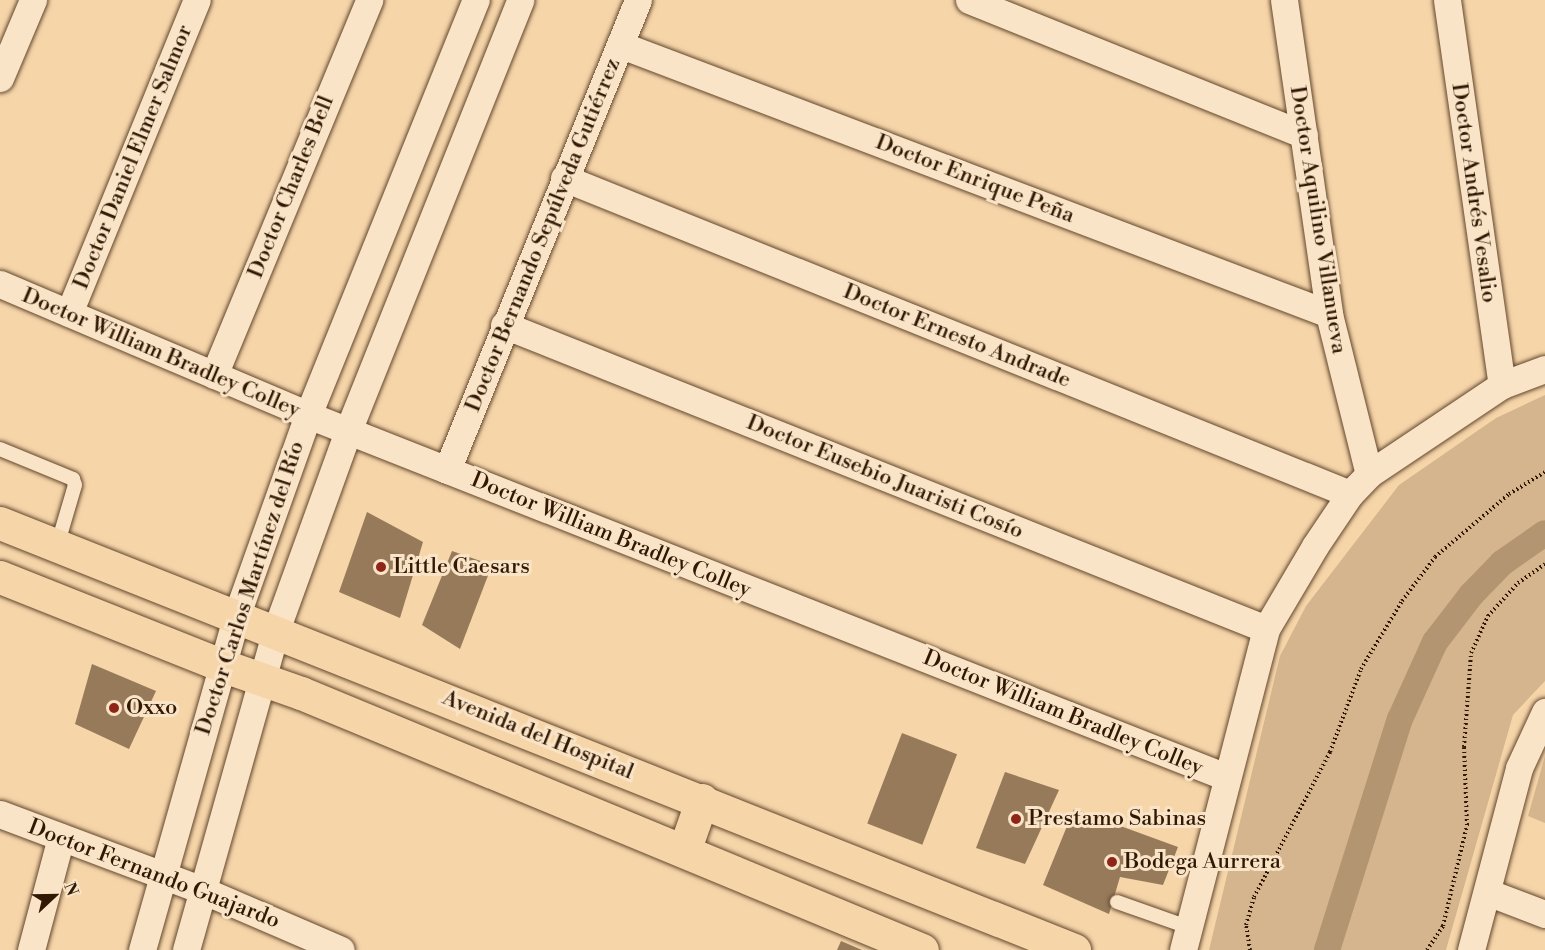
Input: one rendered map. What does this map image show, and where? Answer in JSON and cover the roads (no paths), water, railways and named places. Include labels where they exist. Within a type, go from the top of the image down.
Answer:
[{"type":"main road","name":"Avenida del Hospital","points":[[0,524],[702,800],[1074,950]]},
{"type":"main road","points":[[0,578],[220,665],[302,693],[922,950]]},
{"type":"main road","points":[[684,851],[702,800]]},
{"type":"street","points":[[0,78],[33,0]]},
{"type":"street","name":"Doctor Daniel Elmer Salmor","points":[[69,313],[197,0]]},
{"type":"street","name":"Doctor Charles Bell","points":[[214,375],[369,0]]},
{"type":"street","name":"Doctor Carlos Martínez del Río","points":[[142,950],[220,665],[236,617],[308,415],[476,0]]},
{"type":"street","name":"Doctor Carlos Martínez del Río","points":[[186,950],[275,633],[348,431],[520,0]]},
{"type":"street","name":"Doctor Bernando Sepúlveda Gutiérrez","points":[[447,470],[504,324],[638,0]]},
{"type":"street","points":[[969,0],[1304,135]]},
{"type":"street","name":"Doctor Aquilino Villanueva","points":[[1284,0],[1329,314],[1369,474]]},
{"type":"street","name":"Doctor Andrés Vesalio","points":[[1447,0],[1502,385]]},
{"type":"street","name":"Doctor Enrique Peña","points":[[621,45],[1329,314]]},
{"type":"street","name":"Doctor Ernesto Andrade","points":[[564,178],[1350,494]]},
{"type":"street","name":"Doctor William Bradley Colley","points":[[0,284],[308,415],[1226,777]]},
{"type":"street","name":"Doctor Eusebio Juaristi Cosío","points":[[504,324],[1266,629]]},
{"type":"street","points":[[1186,939],[1266,629],[1350,494],[1369,474],[1502,385],[1545,369]]},
{"type":"street","points":[[1471,950],[1519,768],[1545,712]]},
{"type":"street","name":"Doctor Fernando Guajardo","points":[[0,814],[202,890],[291,940],[341,950]]},
{"type":"street","points":[[31,950],[60,837]]},
{"type":"street","points":[[1487,891],[1545,914]]},
{"type":"lane","points":[[0,449],[73,479],[75,485],[57,546]]},
{"type":"lane","points":[[1117,902],[1186,939]]},
{"type":"waterway","points":[[1327,950],[1400,719],[1435,642],[1471,595],[1502,563],[1545,533]]},
{"type":"place","name":"Little Caesars","points":[[381,567]]},
{"type":"place","name":"Oxxo","points":[[114,708]]},
{"type":"place","name":"Prestamo Sabinas","points":[[1016,819]]},
{"type":"place","name":"Bodega Aurrera","points":[[1112,862]]}]
